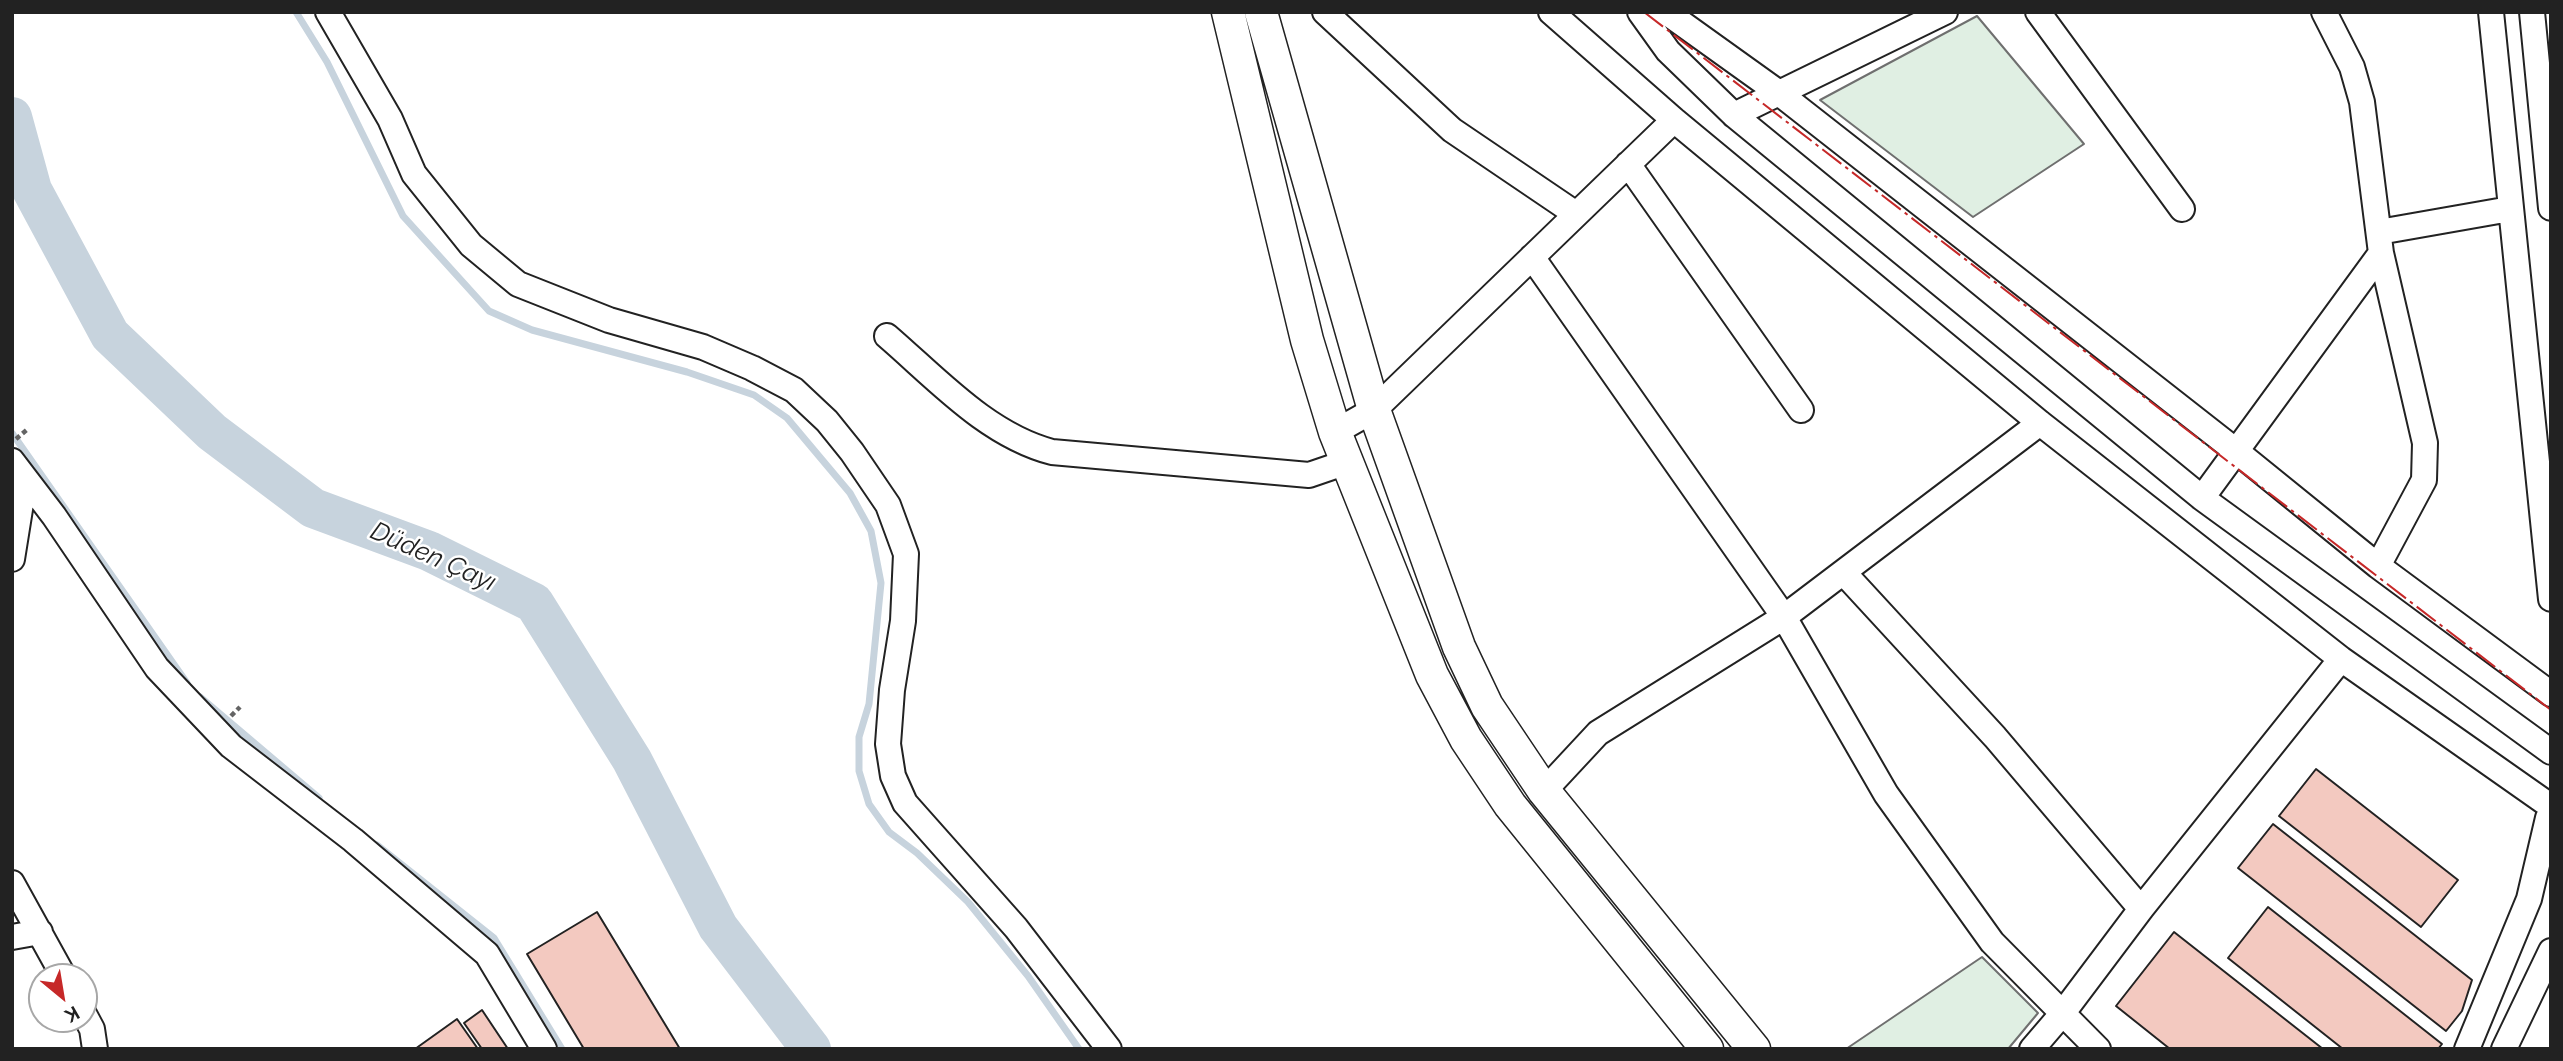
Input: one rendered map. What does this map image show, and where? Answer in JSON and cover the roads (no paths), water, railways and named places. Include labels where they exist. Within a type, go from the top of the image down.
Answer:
[{"type":"main road","points":[[1227,12],[1307,340],[1335,432],[1432,675],[1466,739],[1510,805],[1707,1049]]},
{"type":"main road","points":[[1261,12],[1374,410],[1459,647],[1487,706],[1544,791],[1754,1049]]},
{"type":"street","points":[[328,12],[390,119],[414,174],[471,245],[518,284],[609,320],[703,347],[794,390],[827,421],[852,452],[888,505],[906,554],[903,621],[892,690],[888,744],[893,776],[905,803],[1016,928],[1109,1049]]},
{"type":"street","points":[[1325,12],[1452,130],[1576,214]]},
{"type":"street","points":[[1551,12],[1674,120],[2040,422],[2341,659],[2549,807],[2529,900],[2467,1049]]},
{"type":"street","points":[[1640,12],[1668,51],[1734,116],[2202,498],[2551,752]]},
{"type":"street","points":[[1666,12],[1779,93],[2236,451],[2378,566],[2551,694]]},
{"type":"street","points":[[1734,116],[1945,12]]},
{"type":"street","points":[[2039,12],[2182,209]]},
{"type":"street","points":[[2324,12],[2352,67],[2362,102],[2380,243],[2425,443],[2424,480],[2378,566]]},
{"type":"street","points":[[2491,12],[2551,600]]},
{"type":"street","points":[[2532,12],[2551,208]]},
{"type":"street","points":[[1335,432],[1374,410],[1674,120]]},
{"type":"street","points":[[1628,164],[1801,410]]},
{"type":"street","points":[[2202,498],[2380,243],[2510,209]]},
{"type":"street","points":[[1532,257],[1783,617],[1886,794],[1993,942],[2098,1049]]},
{"type":"street","points":[[887,336],[990,424],[1013,439],[1032,447],[1052,452],[1309,475],[1347,462]]},
{"type":"street","points":[[1544,791],[1598,733],[1783,617],[2040,422]]},
{"type":"street","points":[[12,559],[19,469]]},
{"type":"street","points":[[19,469],[157,668],[231,746],[353,840],[487,954],[544,1049]]},
{"type":"street","points":[[1844,573],[1994,737],[2141,909]]},
{"type":"street","points":[[2032,1049],[2341,659]]},
{"type":"street","points":[[12,883],[57,963]]},
{"type":"street","points":[[12,937],[40,932]]},
{"type":"street","points":[[2504,1049],[2551,951]]},
{"type":"waterway","points":[[296,12],[327,62],[403,216],[489,311],[532,330],[687,372],[754,395],[787,418],[850,493],[871,531],[881,583],[869,704],[859,737],[859,771],[869,804],[889,832],[917,853],[968,902],[1028,976],[1079,1049]]},
{"type":"waterway","name":"Düden Çayı","points":[[12,117],[32,190],[110,335],[212,432],[313,508],[429,551],[534,603],[632,760],[718,927],[811,1049]]},
{"type":"waterway","points":[[12,433],[187,683]]},
{"type":"waterway","points":[[200,697],[319,798]]},
{"type":"waterway","points":[[377,845],[494,938],[562,1049]]}]
